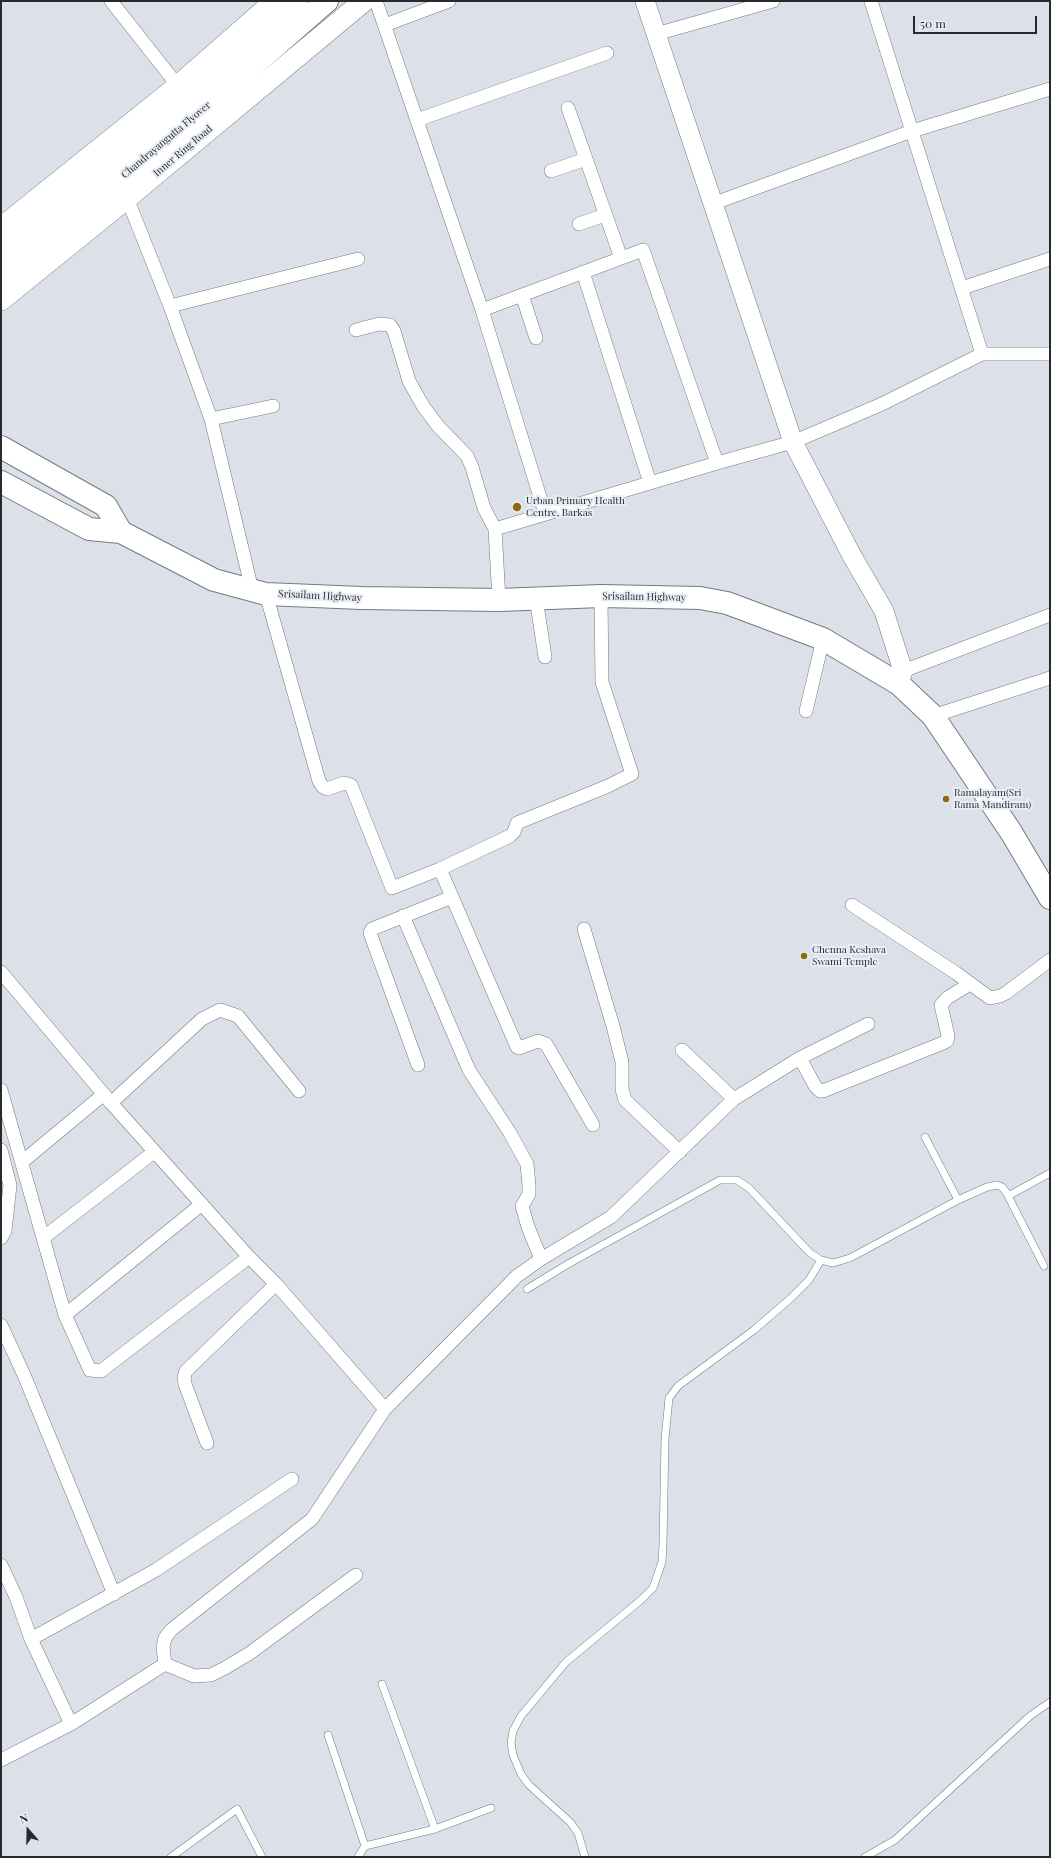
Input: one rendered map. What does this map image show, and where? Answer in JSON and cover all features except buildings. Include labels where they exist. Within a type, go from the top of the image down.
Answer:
[{"type":"highway","name":"Chandrayangutta Flyover","points":[[1,252],[187,99],[297,1]]},
{"type":"highway","name":"Chandrayangutta Flyover","points":[[1,276],[201,111],[327,1]]},
{"type":"highway","points":[[1,447],[106,506],[121,532]]},
{"type":"highway","points":[[1,482],[89,529],[121,532]]},
{"type":"highway","name":"Srisailam Highway","points":[[121,532],[214,580],[259,592],[361,598],[499,600],[601,596],[700,598],[727,603],[824,639],[901,677],[933,716],[1011,832],[1050,898]]},
{"type":"main road","name":"Inner Ring Road","points":[[1,300],[127,198],[364,1]]},
{"type":"main road","points":[[646,1],[712,204],[793,442],[852,556],[884,611],[901,677]]},
{"type":"main road","points":[[1,228],[178,86],[266,4]]},
{"type":"street","points":[[112,1],[178,86]]},
{"type":"street","points":[[376,1],[386,25],[482,310],[545,513]]},
{"type":"street","points":[[386,25],[449,1]]},
{"type":"street","points":[[656,34],[772,1]]},
{"type":"street","points":[[871,1],[982,354]]},
{"type":"street","points":[[417,120],[607,53]]},
{"type":"street","points":[[712,204],[912,131],[1049,93]]},
{"type":"street","points":[[568,108],[621,258]]},
{"type":"street","points":[[551,171],[586,159]]},
{"type":"street","points":[[127,198],[170,306],[211,419],[259,592],[319,781],[323,787],[327,789],[344,783],[351,785],[392,888],[440,869],[510,836],[514,832],[517,823],[608,786],[632,774],[602,682],[601,596]]},
{"type":"street","points":[[579,224],[605,215]]},
{"type":"street","points":[[482,310],[643,250],[645,252],[717,463]]},
{"type":"street","points":[[170,306],[358,259]]},
{"type":"street","points":[[962,288],[1050,259]]},
{"type":"street","points":[[583,272],[650,483]]},
{"type":"street","points":[[522,295],[536,338]]},
{"type":"street","points":[[356,330],[379,324],[390,325],[394,330],[409,381],[423,406],[438,426],[467,456],[472,467],[484,508],[495,529],[499,600]]},
{"type":"street","points":[[495,529],[545,513],[793,442],[882,404],[982,354],[1050,354]]},
{"type":"street","points":[[211,419],[273,406]]},
{"type":"street","points":[[536,598],[545,657]]},
{"type":"street","points":[[901,677],[1050,615]]},
{"type":"street","points":[[806,711],[824,639]]},
{"type":"street","points":[[933,716],[1050,678]]},
{"type":"street","points":[[440,869],[517,1047],[519,1048],[538,1041],[546,1044],[593,1125]]},
{"type":"street","points":[[418,1065],[370,933],[372,929],[452,897]]},
{"type":"street","points":[[852,905],[956,973],[990,998],[1000,996],[1050,960]]},
{"type":"street","points":[[403,916],[469,1070],[510,1133],[527,1164],[530,1185],[529,1194],[522,1206],[528,1228],[541,1259]]},
{"type":"street","points":[[584,929],[613,1026],[622,1062],[622,1089],[625,1100],[680,1152]]},
{"type":"street","points":[[1,972],[154,1152],[249,1257],[276,1284],[385,1409]]},
{"type":"street","points":[[800,1058],[815,1086],[820,1091],[824,1091],[947,1041],[948,1036],[941,1005],[947,998],[970,984]]},
{"type":"street","points":[[22,1162],[108,1099],[202,1019],[220,1010],[238,1016],[299,1091]]},
{"type":"street","points":[[165,1664],[163,1648],[165,1638],[171,1630],[312,1520],[385,1409],[517,1276],[541,1259],[611,1217],[734,1099],[800,1058],[868,1024]]},
{"type":"street","points":[[682,1050],[734,1099]]},
{"type":"street","points":[[1,1090],[65,1315],[90,1370],[101,1371],[249,1257]]},
{"type":"street","points":[[1,1150],[10,1185],[4,1231],[1,1238]]},
{"type":"street","points":[[43,1238],[154,1152]]},
{"type":"street","points":[[65,1315],[202,1204]]},
{"type":"street","points":[[207,1443],[185,1384],[184,1377],[186,1371],[276,1284]]},
{"type":"street","points":[[1,1325],[24,1375],[114,1594]]},
{"type":"street","points":[[31,1639],[156,1570],[292,1479]]},
{"type":"street","points":[[1,1564],[16,1597],[31,1639],[71,1724]]},
{"type":"street","points":[[165,1664],[194,1676],[211,1675],[250,1653],[356,1575]]},
{"type":"street","points":[[1,1760],[71,1724],[165,1664]]},
{"type":"lane","points":[[925,1137],[958,1200]]},
{"type":"lane","points":[[1008,1196],[1050,1173]]},
{"type":"lane","points":[[527,1289],[568,1264],[720,1180],[737,1180],[749,1188],[790,1233],[821,1260],[833,1263],[850,1258],[958,1200],[987,1187],[997,1185],[1002,1187],[1008,1196],[1044,1266]]},
{"type":"lane","points":[[585,1857],[578,1833],[570,1822],[529,1785],[521,1774],[513,1755],[511,1743],[513,1731],[521,1716],[566,1662],[641,1600],[653,1588],[662,1562],[665,1440],[669,1398],[678,1386],[754,1330],[791,1298],[809,1280],[821,1260]]},
{"type":"lane","points":[[382,1684],[435,1828]]},
{"type":"lane","points":[[865,1857],[895,1840],[1030,1716],[1050,1702]]},
{"type":"lane","points":[[328,1735],[365,1846]]},
{"type":"lane","points":[[358,1857],[365,1846],[435,1828],[491,1808]]},
{"type":"lane","points":[[171,1857],[237,1809],[262,1857]]},
{"type":"place","name":"Urban Primary Health Centre, Barkas","points":[[517,507]]},
{"type":"place","name":"Ramalayam(Sri Rama Mandiram)","points":[[946,799]]},
{"type":"place","name":"Chenna Keshava Swami Temple","points":[[804,956]]}]
